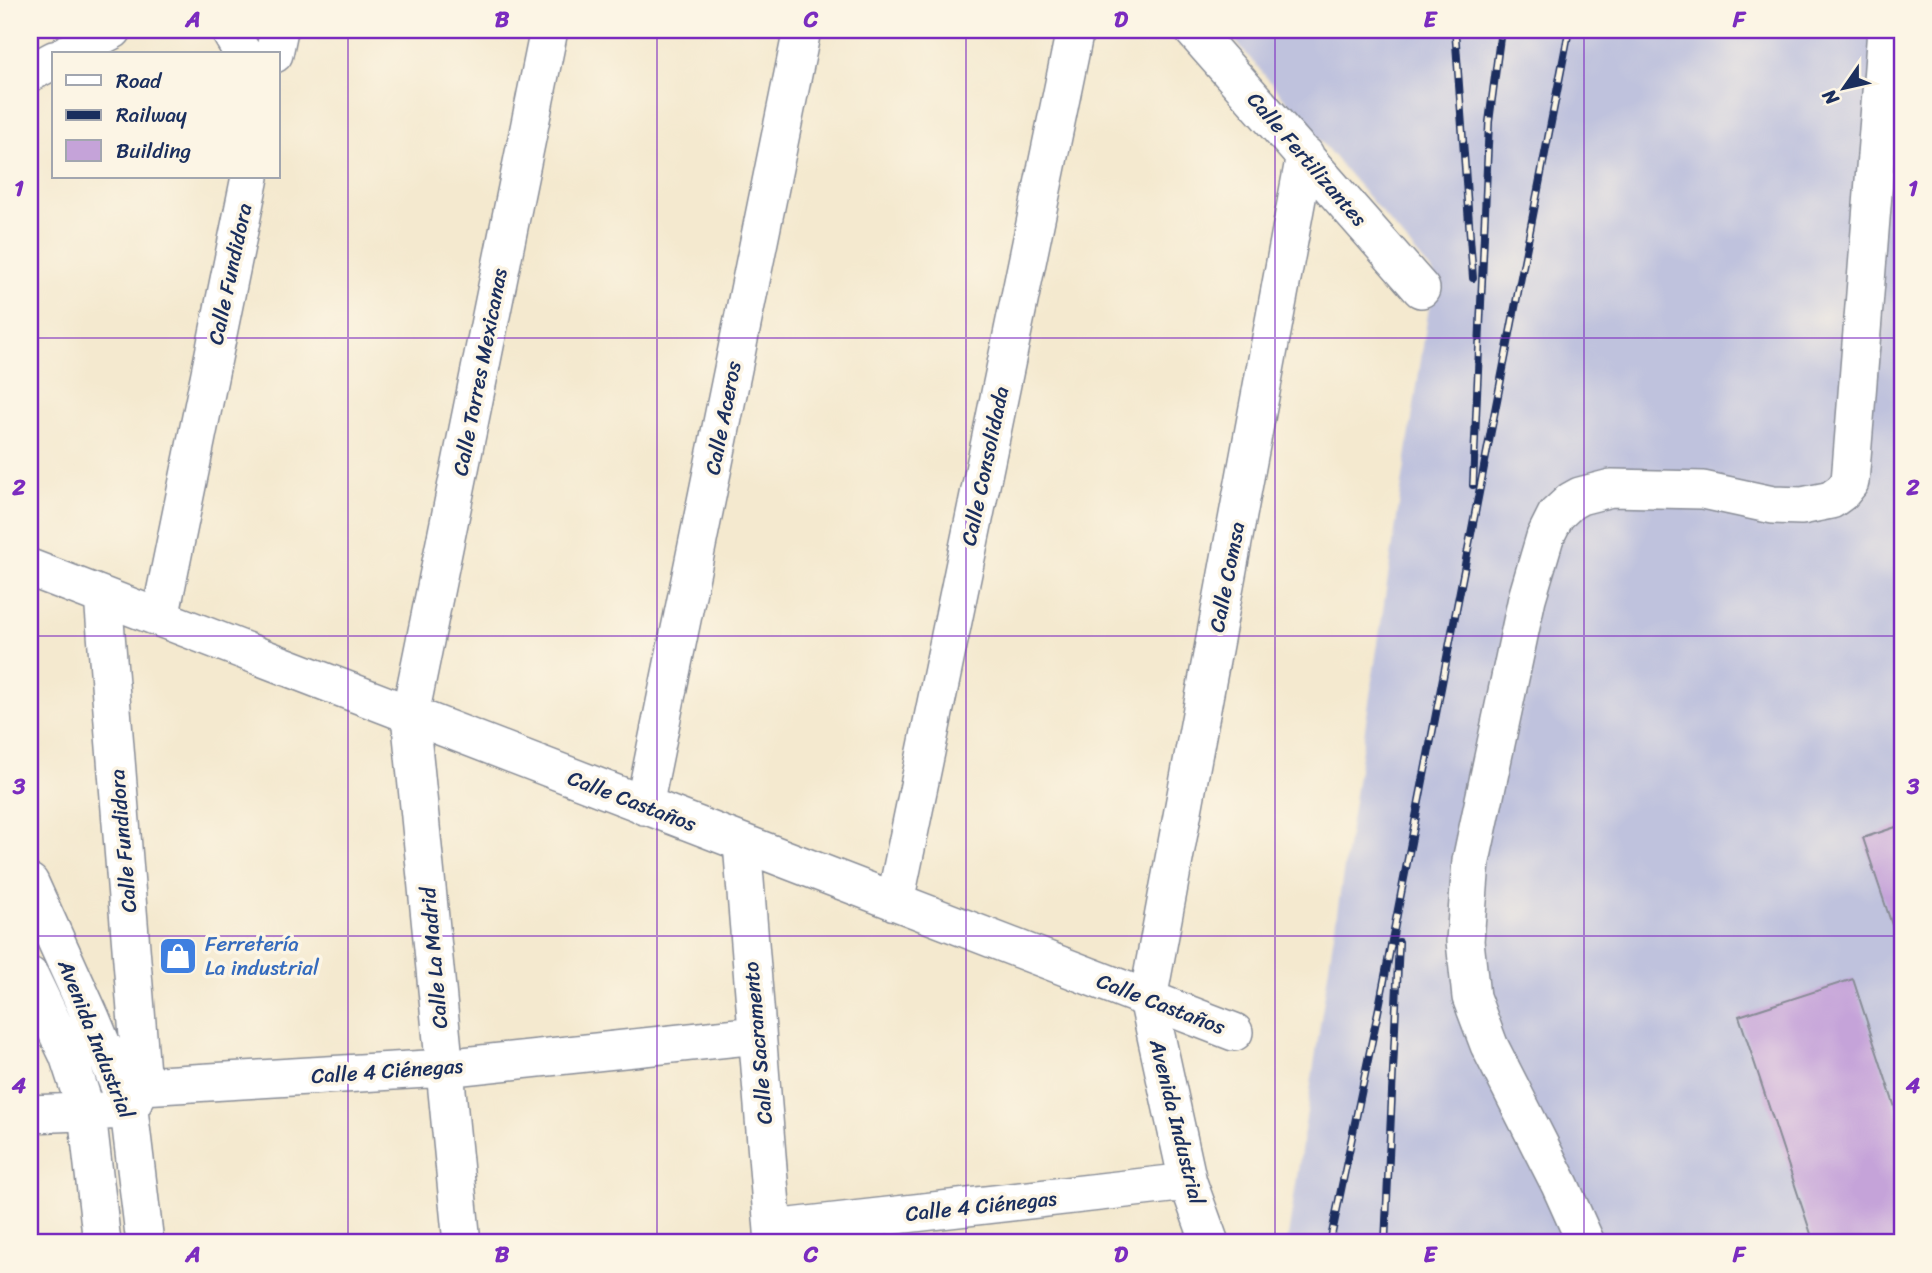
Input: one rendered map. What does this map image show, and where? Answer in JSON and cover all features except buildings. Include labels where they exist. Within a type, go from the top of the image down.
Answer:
[{"type":"street","points":[[70,52],[113,30]]},
{"type":"street","points":[[229,30],[242,52]]},
{"type":"street","points":[[274,52],[279,30]]},
{"type":"street","name":"Calle Torres Mexicanas","points":[[410,715],[549,30]]},
{"type":"street","name":"Calle Aceros","points":[[644,806],[802,30]]},
{"type":"street","name":"Calle Consolidada","points":[[895,902],[1075,30]]},
{"type":"street","name":"Calle Fertilizantes","points":[[1193,30],[1421,289]]},
{"type":"street","points":[[1586,1243],[1560,1185],[1489,1045],[1471,997],[1465,941],[1471,861],[1527,598],[1545,537],[1556,515],[1570,501],[1580,496],[1611,488],[1703,490],[1773,505],[1802,506],[1831,500],[1850,482],[1886,30]]},
{"type":"street","points":[[30,73],[52,61]]},
{"type":"street","name":"Calle Comsa","points":[[1148,999],[1305,155]]},
{"type":"street","name":"Calle Fundidora","points":[[160,618],[250,178]]},
{"type":"street","name":"Calle Castaños","points":[[30,568],[1234,1032]]},
{"type":"street","name":"Calle Fundidora","points":[[103,596],[136,1098]]},
{"type":"street","name":"Calle La Madrid","points":[[410,715],[462,1243]]},
{"type":"street","name":"Calle Sacramento","points":[[742,844],[774,1236]]},
{"type":"street","name":"Avenida Industrial","points":[[30,883],[91,1018],[136,1098],[145,1243]]},
{"type":"street","name":"Avenida Industrial","points":[[30,976],[68,1055],[87,1113],[102,1243]]},
{"type":"street","name":"Avenida Industrial","points":[[1148,999],[1188,1182],[1210,1243]]},
{"type":"street","name":"Calle 4 Ciénegas","points":[[30,1114],[87,1113],[136,1098],[757,1035]]},
{"type":"street","name":"Calle 4 Ciénegas","points":[[774,1236],[1188,1182]]},
{"type":"shaded area","points":[[1226,30],[1902,30],[1902,1243],[1287,1243],[1434,274]]},
{"type":"railway","points":[[1455,30],[1473,278]]},
{"type":"railway","points":[[1473,485],[1489,122],[1501,30]]},
{"type":"railway","points":[[1330,1243],[1379,1007],[1569,30]]},
{"type":"railway","points":[[1385,1243],[1399,942]]},
{"type":"place","name":"Ferretería La industrial","points":[[178,956]]}]
